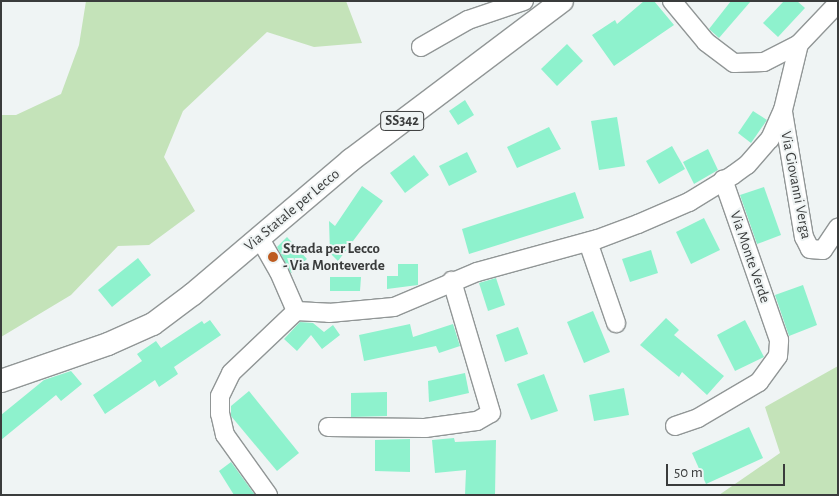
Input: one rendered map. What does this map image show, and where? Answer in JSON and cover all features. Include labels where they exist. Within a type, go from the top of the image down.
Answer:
[{"type":"main road","name":"Via Statale per Lecco","points":[[1,381],[108,344],[153,324],[194,294],[351,160],[562,1]]},
{"type":"street","points":[[421,47],[468,20],[524,1]]},
{"type":"street","points":[[672,1],[706,42],[734,63],[764,62],[799,44],[838,3]]},
{"type":"street","points":[[268,495],[225,434],[220,414],[220,396],[236,367],[296,311],[329,313],[394,307],[452,281],[547,250],[588,242],[617,233],[689,202],[748,165],[770,140],[783,110],[799,44]]},
{"type":"street","name":"Via Giovanni Verga","points":[[783,110],[804,237],[810,249],[823,250],[838,228]]},
{"type":"street","name":"Via Monte Verde","points":[[675,426],[698,418],[759,382],[778,356],[779,340],[723,179]]},
{"type":"street","points":[[259,237],[279,272],[296,311]]},
{"type":"street","points":[[588,242],[616,323]]},
{"type":"street","points":[[328,427],[425,428],[476,421],[489,416],[492,409],[452,281]]},
{"type":"green space","points":[[86,1],[346,1],[362,43],[314,47],[267,32],[183,111],[164,157],[195,211],[149,245],[118,246],[71,295],[1,337],[1,115],[16,115],[61,94],[79,45]]},
{"type":"green space","points":[[838,366],[838,495],[719,495],[780,453],[765,407]]},
{"type":"building","points":[[644,1],[654,1],[674,25],[614,66],[592,35],[615,20],[617,24]]},
{"type":"building","points":[[731,1],[751,1],[719,38],[709,29]]},
{"type":"building","points":[[784,1],[797,1],[805,8],[778,37],[763,23]]},
{"type":"building","points":[[567,44],[583,61],[557,86],[541,69]]},
{"type":"building","points":[[465,100],[474,115],[458,125],[449,111]]},
{"type":"building","points":[[753,111],[767,120],[751,143],[738,133]]},
{"type":"building","points":[[617,117],[625,166],[599,170],[591,121]]},
{"type":"building","points":[[549,127],[561,149],[517,168],[507,147]]},
{"type":"building","points":[[672,146],[685,169],[659,184],[646,161]]},
{"type":"building","points":[[708,149],[718,170],[694,184],[683,162]]},
{"type":"building","points":[[467,152],[477,172],[449,186],[439,166]]},
{"type":"building","points":[[414,155],[429,175],[405,193],[390,173]]},
{"type":"building","points":[[362,186],[383,201],[338,261],[330,253],[329,221],[335,226]]},
{"type":"building","points":[[764,187],[781,235],[757,244],[740,195]]},
{"type":"building","points":[[575,192],[584,218],[469,254],[462,229]]},
{"type":"building","points":[[704,218],[720,250],[691,264],[676,232]]},
{"type":"building","points":[[287,237],[307,259],[291,273],[277,247]]},
{"type":"building","points":[[651,250],[658,273],[630,282],[622,259]]},
{"type":"building","points":[[138,258],[151,275],[112,307],[98,290]]},
{"type":"building","points":[[398,264],[418,264],[418,285],[387,289],[387,276],[398,276]]},
{"type":"building","points":[[330,277],[361,277],[360,291],[330,291]]},
{"type":"building","points":[[496,278],[505,305],[488,311],[479,283]]},
{"type":"building","points":[[803,285],[817,325],[789,336],[775,295]]},
{"type":"building","points":[[593,311],[610,352],[584,363],[567,322]]},
{"type":"building","points":[[666,318],[679,330],[674,335],[724,376],[707,395],[682,372],[679,377],[640,345]]},
{"type":"building","points":[[210,320],[221,335],[174,367],[178,374],[159,387],[155,380],[105,414],[93,395],[142,361],[137,354],[156,341],[161,348],[202,321],[204,324]]},
{"type":"building","points":[[745,320],[764,357],[735,371],[717,335]]},
{"type":"building","points":[[300,322],[313,323],[324,332],[333,325],[340,335],[322,349],[311,335],[297,351],[284,339]]},
{"type":"building","points":[[410,324],[413,337],[453,324],[460,346],[439,353],[436,346],[364,361],[359,335]]},
{"type":"building","points":[[518,327],[528,354],[505,362],[496,335]]},
{"type":"building","points":[[71,371],[82,384],[61,401],[56,395],[1,440],[1,415],[44,380]]},
{"type":"building","points":[[465,373],[469,393],[429,402],[428,381]]},
{"type":"building","points":[[544,374],[558,411],[531,420],[517,384]]},
{"type":"building","points":[[624,388],[629,415],[594,421],[589,395]]},
{"type":"building","points":[[249,391],[299,453],[277,471],[231,416],[231,406]]},
{"type":"building","points":[[387,392],[387,416],[351,417],[351,393]]},
{"type":"building","points":[[749,427],[763,458],[706,484],[692,453]]},
{"type":"building","points":[[454,438],[455,442],[496,440],[495,495],[465,495],[466,470],[435,473],[432,440]]},
{"type":"building","points":[[410,439],[410,472],[375,471],[375,440]]},
{"type":"building","points":[[231,462],[255,495],[234,495],[219,471]]},
{"type":"place","name":"Strada per Lecco - Via Monteverde","points":[[273,257]]}]
